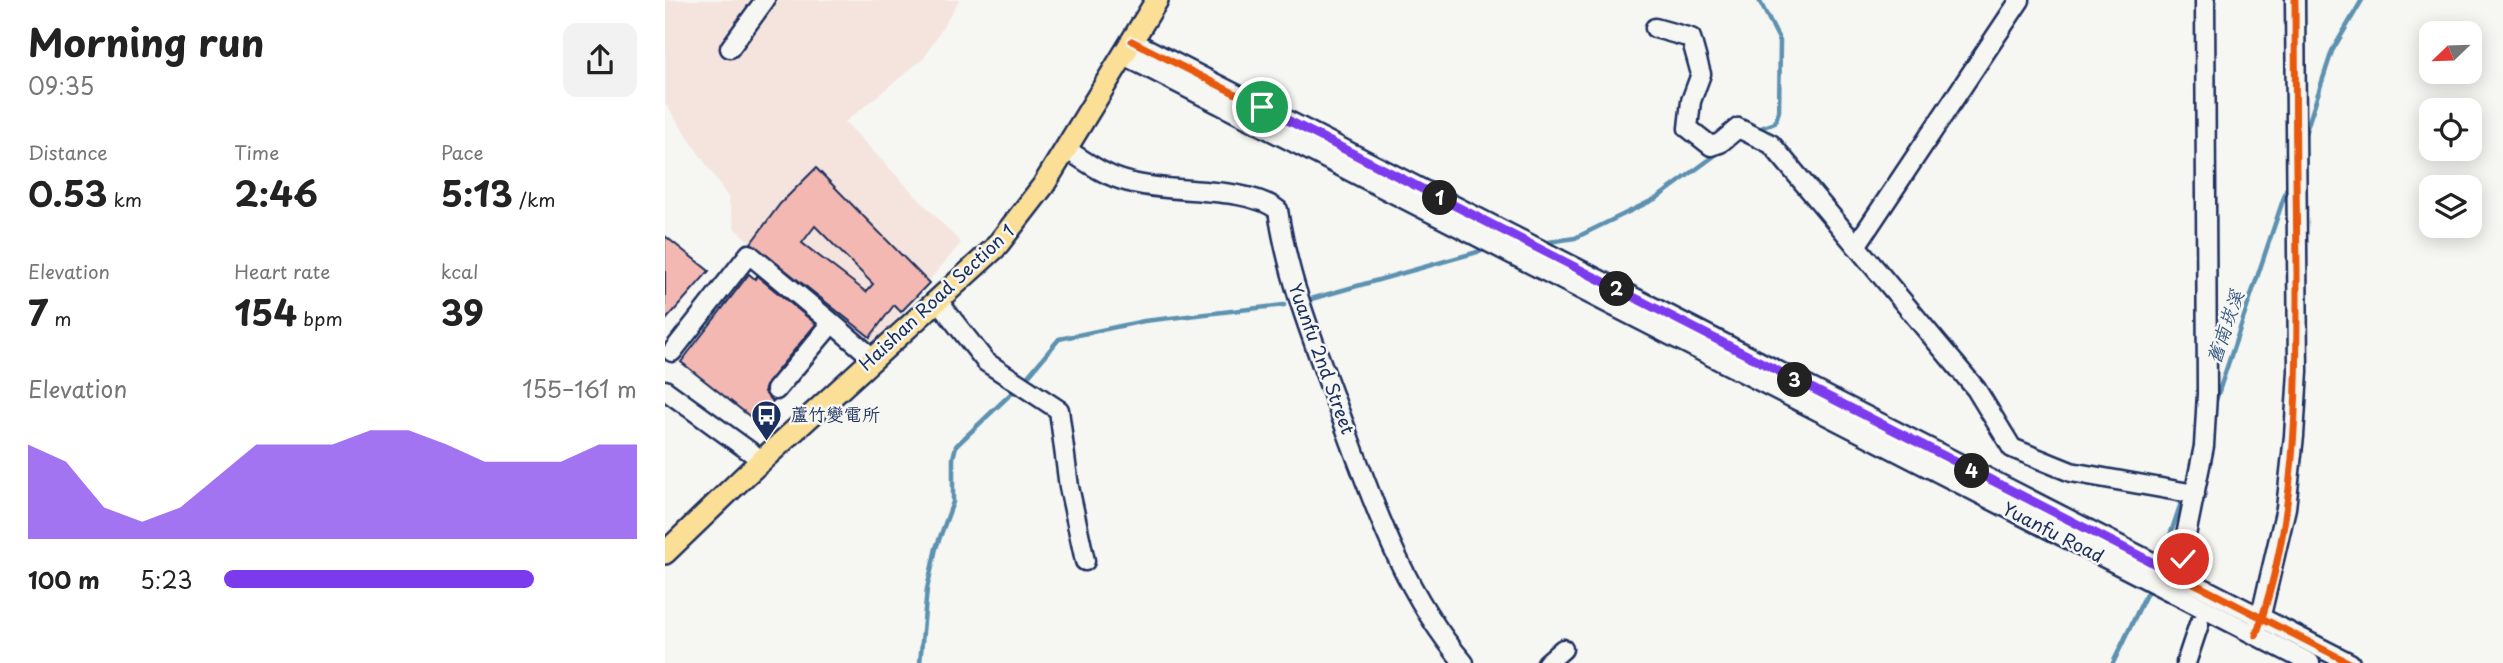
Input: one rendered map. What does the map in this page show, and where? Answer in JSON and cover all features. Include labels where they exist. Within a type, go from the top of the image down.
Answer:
[{"type":"main road","name":"Haishan Road Section 1","points":[[665,553],[995,248],[1021,218],[1157,0]]},
{"type":"street","points":[[730,48],[765,0]]},
{"type":"street","points":[[1856,246],[2021,0]]},
{"type":"street","points":[[2173,595],[2179,576],[2188,492],[2204,446],[2207,394],[2205,0]]},
{"type":"street","points":[[2259,626],[2286,508],[2298,371],[2295,0]]},
{"type":"street","points":[[1655,28],[1692,38],[1701,74],[1691,101],[1689,128],[1711,146],[1740,129],[1771,144],[1976,389],[2012,448],[2071,471],[2188,492]]},
{"type":"street","name":"Yuanfu Road","points":[[1128,48],[2179,576],[2259,626],[2310,663]]},
{"type":"street","name":"Yuanfu Road","points":[[1128,48],[2173,595],[2350,663]]},
{"type":"street","name":"Yuanfu 2nd Street","points":[[1066,149],[1106,175],[1131,183],[1219,193],[1269,203],[1278,210],[1294,289],[1377,512],[1401,567],[1464,663]]},
{"type":"street","points":[[672,352],[750,254],[874,359]]},
{"type":"street","points":[[938,301],[986,362],[1059,410],[1069,487],[1086,561]]},
{"type":"street","points":[[776,390],[832,323]]},
{"type":"street","points":[[665,390],[763,461]]},
{"type":"street","points":[[2186,663],[2199,624]]},
{"type":"street","points":[[1547,663],[1563,649]]},
{"type":"shaded area","points":[[665,0],[959,0],[924,58],[845,122],[961,243],[874,345],[735,229],[728,197],[665,103]]},
{"type":"building","points":[[816,168],[929,283],[901,312],[894,305],[870,337],[751,243],[780,204]],"holes":[[[815,226],[873,284],[866,292],[802,243]]]},
{"type":"building","points":[[665,236],[709,271],[665,321]]},
{"type":"building","points":[[749,274],[755,279],[757,276],[816,324],[767,383],[764,392],[773,401],[757,422],[681,362]]},
{"type":"waterway","points":[[1755,130],[1775,123],[1779,111],[1780,41],[1759,0]]},
{"type":"waterway","name":"舊南崁溪","points":[[2304,137],[2332,51],[2362,0]]},
{"type":"waterway","points":[[1542,243],[1575,238],[1657,198],[1721,151]]},
{"type":"waterway","name":"舊南崁溪","points":[[2214,406],[2290,179]]},
{"type":"waterway","points":[[1304,301],[1488,249]]},
{"type":"waterway","points":[[1024,381],[1059,339],[1144,321],[1284,305]]},
{"type":"waterway","points":[[920,663],[927,589],[936,548],[953,502],[953,458],[956,446],[1018,387]]},
{"type":"waterway","name":"舊南崁溪","points":[[2161,562],[2183,497]]},
{"type":"waterway","name":"舊南崁溪","points":[[2113,663],[2150,586]]},
{"type":"cycle path","points":[[2256,635],[2270,592],[2280,547],[2295,409],[2295,0]]},
{"type":"cycle path","points":[[1132,41],[2350,663]]},
{"type":"place","name":"蘆竹變電所","points":[[767,442]]},
{"type":"route","points":[[1262,107],[2179,576],[2183,559]]}]
